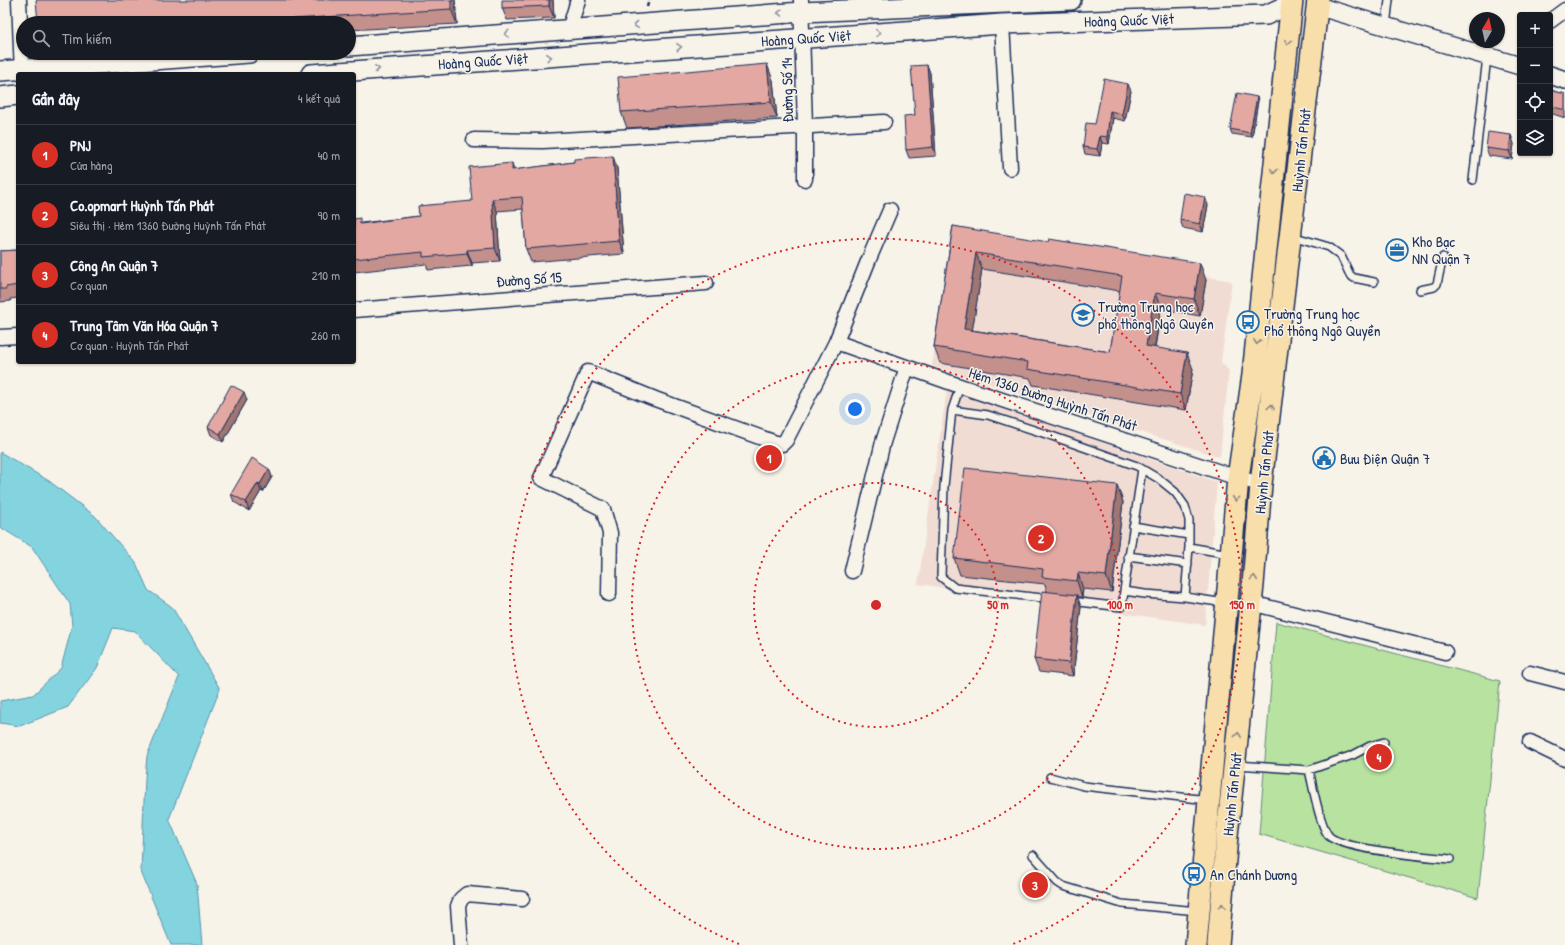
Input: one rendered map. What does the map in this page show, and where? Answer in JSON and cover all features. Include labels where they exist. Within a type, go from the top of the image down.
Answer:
[{"type":"main road","name":"Hoàng Quốc Việt","points":[[356,45],[570,30],[802,6],[1071,0]]},
{"type":"main road","points":[[1290,1],[1318,3]]},
{"type":"main road","name":"Hoàng Quốc Việt","points":[[337,72],[1002,24],[1266,15],[1290,1]]},
{"type":"main road","name":"Huỳnh Tấn Phát","points":[[1196,945],[1238,478],[1253,376],[1290,1]]},
{"type":"main road","name":"Huỳnh Tấn Phát","points":[[1218,945],[1261,484],[1318,3]]},
{"type":"main road","points":[[0,71],[22,72],[165,60]]},
{"type":"main road","points":[[0,97],[16,95]]},
{"type":"street","points":[[18,0],[19,16]]},
{"type":"street","points":[[570,30],[578,0]]},
{"type":"street","points":[[1318,3],[1386,26],[1517,65]]},
{"type":"street","name":"Đường Số 14","points":[[802,6],[805,179]]},
{"type":"street","points":[[1553,19],[1565,10]]},
{"type":"street","points":[[1002,24],[1010,168]]},
{"type":"street","points":[[21,60],[22,72]]},
{"type":"street","points":[[1553,76],[1565,80]]},
{"type":"street","points":[[474,140],[551,141],[884,122]]},
{"type":"street","points":[[609,594],[610,533],[603,509],[541,478],[588,372],[655,399],[782,444],[786,440],[836,342],[890,210]]},
{"type":"street","name":"Đường Số 15","points":[[356,310],[706,283]]},
{"type":"street","points":[[0,337],[16,336]]},
{"type":"street","name":"Hẻm 1360 Đường Huỳnh Tấn Phát","points":[[836,342],[960,386],[1238,478],[1261,484]]},
{"type":"street","points":[[852,571],[883,442],[907,367]]},
{"type":"street","points":[[1251,603],[1445,652]]},
{"type":"street","points":[[1530,673],[1565,682]]},
{"type":"street","points":[[1530,742],[1565,759]]},
{"type":"street","points":[[461,945],[458,906],[461,899],[467,894],[522,899]]},
{"type":"lane","points":[[1386,26],[1389,0]]},
{"type":"lane","points":[[1473,180],[1487,56]]},
{"type":"lane","points":[[1291,236],[1329,248],[1341,256],[1350,275],[1354,278],[1374,282]]},
{"type":"lane","points":[[1420,290],[1434,287],[1437,284],[1442,257]]},
{"type":"lane","points":[[960,386],[952,410],[944,486],[941,577],[955,588],[1122,607],[1128,556],[1142,468]]},
{"type":"lane","points":[[952,410],[988,415],[1056,437],[1142,468],[1159,479],[1175,492],[1184,506],[1189,520],[1189,547],[1185,597]]},
{"type":"lane","points":[[1133,526],[1189,535]]},
{"type":"lane","points":[[1189,547],[1232,554]]},
{"type":"lane","points":[[1128,556],[1188,564]]},
{"type":"lane","points":[[1124,591],[1227,603]]},
{"type":"lane","points":[[1235,764],[1309,770],[1353,755],[1370,746],[1384,742]]},
{"type":"lane","points":[[1309,770],[1317,805],[1328,837],[1344,843],[1396,853],[1450,859]]},
{"type":"lane","points":[[1050,777],[1101,788],[1208,800]]},
{"type":"lane","points":[[1033,854],[1057,882],[1063,886],[1122,904],[1199,911]]},
{"type":"shaded area","name":"Trường Trung học phổ thông Ngô Quyền","points":[[952,235],[1232,281],[1221,362],[1229,371],[1220,457],[932,366]]},
{"type":"shaded area","points":[[947,389],[1217,482],[1205,625],[918,584]]},
{"type":"green space","points":[[1276,622],[1500,681],[1478,898],[1259,834]]},
{"type":"water","points":[[0,452],[49,481],[95,516],[136,563],[148,590],[172,607],[220,689],[169,819],[197,884],[202,945],[171,945],[141,872],[147,756],[179,677],[135,631],[113,628],[97,668],[68,707],[20,726],[0,723],[0,701],[33,695],[61,668],[72,626],[70,604],[32,547],[0,527]]},
{"type":"building","points":[[36,0],[451,0],[451,9],[339,16],[37,16]]},
{"type":"building","points":[[502,0],[549,0],[549,6],[502,8]]},
{"type":"building","points":[[767,64],[771,102],[621,112],[618,77]]},
{"type":"building","points":[[927,65],[933,147],[906,150],[904,116],[915,115],[911,66]]},
{"type":"building","points":[[1104,79],[1128,84],[1122,114],[1110,111],[1107,137],[1100,136],[1097,149],[1083,147],[1086,123],[1095,124]]},
{"type":"building","points":[[1553,91],[1565,94],[1565,110],[1553,107]]},
{"type":"building","points":[[1237,93],[1257,97],[1250,133],[1230,129]]},
{"type":"building","points":[[1488,132],[1511,135],[1509,151],[1486,148]]},
{"type":"building","points":[[613,156],[619,241],[526,249],[522,197],[492,199],[495,248],[467,250],[467,253],[423,257],[423,252],[356,259],[356,219],[360,218],[360,224],[419,216],[418,206],[472,201],[469,167],[512,163],[512,170],[574,162],[574,159]]},
{"type":"building","points":[[1184,193],[1205,197],[1200,224],[1180,220]]},
{"type":"building","points":[[953,226],[1048,242],[1049,239],[1200,263],[1194,299],[1155,293],[1146,346],[1187,353],[1180,394],[1027,369],[1028,362],[934,347]],"holes":[[[976,253],[1122,276],[1110,352],[964,329]]]},
{"type":"building","points":[[16,250],[16,285],[6,287],[6,289],[0,289],[0,251]]},
{"type":"building","points":[[231,385],[244,392],[220,434],[208,427]]},
{"type":"building","points":[[252,458],[269,469],[246,502],[231,494]]},
{"type":"building","points":[[965,468],[1117,485],[1106,576],[1078,573],[1077,581],[1042,577],[1043,569],[954,558]]},
{"type":"building","points":[[1042,591],[1077,595],[1069,663],[1034,659]]},
{"type":"place","name":"Kho Bạc NN Quận 7","points":[[1397,250]]},
{"type":"place","name":"Trường Trung học phổ thông Ngô Quyền","points":[[1083,315]]},
{"type":"place","name":"Trường Trung học Phổ thông Ngô Quyền","points":[[1248,322]]},
{"type":"place","name":"PNJ","points":[[769,458]]},
{"type":"place","name":"Bưu Điện Quận 7","points":[[1324,458]]},
{"type":"place","name":"Co.opmart Huỳnh Tấn Phát","points":[[1041,538]]},
{"type":"place","name":"Trung Tâm Văn Hóa Quận 7","points":[[1379,757]]},
{"type":"place","name":"An Chánh Dương","points":[[1194,874]]},
{"type":"place","name":"Công An Quận 7","points":[[1035,885]]}]
